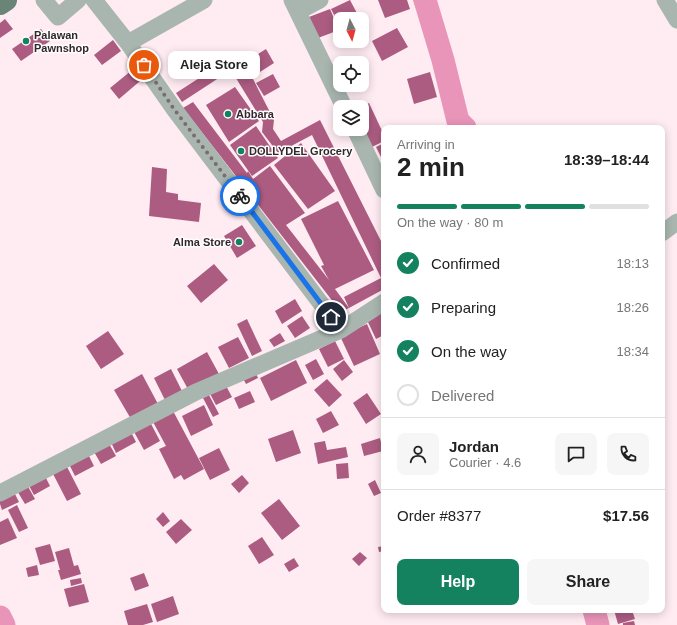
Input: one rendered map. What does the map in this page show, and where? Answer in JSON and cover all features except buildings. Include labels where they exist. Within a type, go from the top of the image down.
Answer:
[{"type":"main road","points":[[0,4],[6,0]]},
{"type":"street","points":[[44,0],[58,17],[78,0]]},
{"type":"street","points":[[94,0],[128,43],[174,109],[341,330]]},
{"type":"street","points":[[128,43],[204,0]]},
{"type":"street","points":[[320,0],[295,6],[341,100]]},
{"type":"street","points":[[665,0],[677,20]]},
{"type":"street","points":[[358,136],[381,184]]},
{"type":"street","points":[[665,231],[677,222]]},
{"type":"street","points":[[0,493],[196,392],[341,330],[381,304]]},
{"type":"shaded area","points":[[413,0],[435,0],[442,30],[443,60],[424,30]]},
{"type":"waterway","points":[[425,0],[443,60],[458,121],[462,125]]},
{"type":"waterway","points":[[595,613],[598,625]]},
{"type":"waterway","points":[[0,617],[4,625]]},
{"type":"way so far","points":[[144,65],[174,109],[240,196]]},
{"type":"place","name":"Palawan Pawnshop","points":[[26,41]]},
{"type":"place","name":"Aleja Store","points":[[144,65]]},
{"type":"place","name":"Abbara","points":[[228,114]]},
{"type":"place","name":"DOLLYDEL Grocery","points":[[241,151]]},
{"type":"place","name":"Alma Store","points":[[239,242]]},
{"type":"route","points":[[240,196],[331,317]]}]
